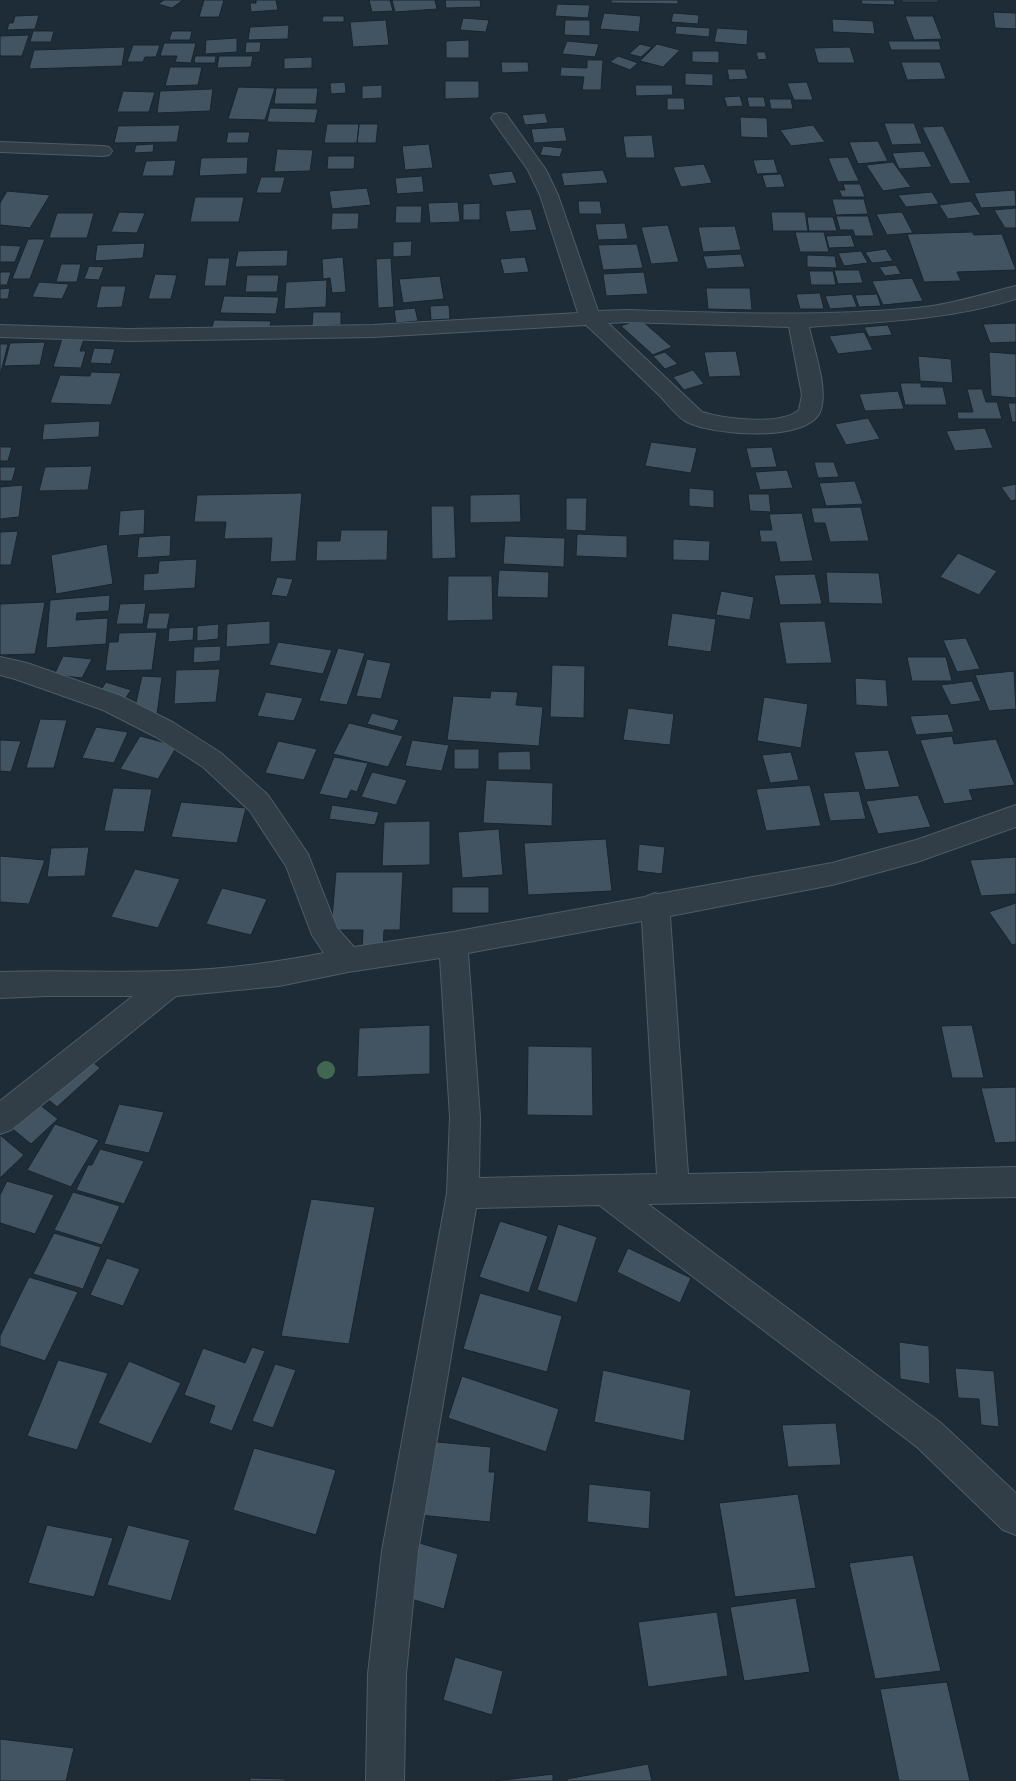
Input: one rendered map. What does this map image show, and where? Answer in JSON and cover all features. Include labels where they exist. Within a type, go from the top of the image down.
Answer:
[{"type":"street","points":[[500,118],[537,170],[549,195],[590,317],[694,417],[719,425],[733,426],[769,426],[794,423],[804,418],[809,412],[813,395],[798,321]]},
{"type":"street","points":[[0,147],[103,151]]},
{"type":"street","points":[[0,331],[129,335],[326,332],[626,316],[798,321],[917,314],[988,301],[1016,292]]},
{"type":"street","points":[[0,666],[18,670],[112,703],[165,730],[212,760],[259,803],[298,862],[326,935],[348,960]]},
{"type":"street","points":[[0,985],[47,983],[170,984],[279,974],[832,874],[917,851],[1016,816]]},
{"type":"street","points":[[655,905],[673,1188]]},
{"type":"street","points":[[385,1781],[387,1674],[400,1551],[463,1193],[465,1117],[453,944]]},
{"type":"street","points":[[0,1120],[170,984]]},
{"type":"street","points":[[463,1193],[1016,1182]]},
{"type":"street","points":[[605,1190],[929,1435],[1016,1517]]},
{"type":"building","points":[[164,0],[183,0],[172,8],[158,4]]},
{"type":"building","points":[[204,0],[224,0],[219,17],[199,17]]},
{"type":"building","points":[[256,0],[276,0],[278,10],[251,12],[250,3],[256,3]]},
{"type":"building","points":[[369,0],[390,0],[393,11],[372,12]]},
{"type":"building","points":[[392,0],[435,0],[437,9],[395,12]]},
{"type":"building","points":[[445,0],[480,0],[481,7],[446,8]]},
{"type":"building","points":[[611,0],[678,0],[678,4],[611,3]]},
{"type":"building","points":[[861,0],[894,0],[895,5],[862,4]]},
{"type":"building","points":[[902,0],[938,0],[939,2],[902,2]]},
{"type":"building","points":[[557,4],[590,5],[588,18],[555,16]]},
{"type":"building","points":[[993,12],[1016,13],[1016,29],[995,28]]},
{"type":"building","points":[[604,13],[641,16],[639,32],[600,29]]},
{"type":"building","points":[[673,13],[699,15],[698,24],[671,22]]},
{"type":"building","points":[[39,15],[35,29],[7,30],[9,23],[13,23],[15,16]]},
{"type":"building","points":[[323,16],[344,16],[344,22],[322,22]]},
{"type":"building","points":[[905,16],[933,16],[942,39],[914,40]]},
{"type":"building","points":[[463,18],[489,20],[486,32],[460,30]]},
{"type":"building","points":[[832,19],[873,21],[875,34],[833,32]]},
{"type":"building","points":[[386,20],[389,45],[353,47],[350,22]]},
{"type":"building","points":[[565,20],[590,20],[590,36],[564,35]]},
{"type":"building","points":[[289,25],[288,39],[248,40],[250,27]]},
{"type":"building","points":[[676,26],[710,28],[709,37],[675,34]]},
{"type":"building","points":[[717,28],[748,30],[747,45],[714,42]]},
{"type":"building","points":[[33,31],[54,31],[51,42],[30,42]]},
{"type":"building","points":[[172,31],[192,31],[190,40],[169,40]]},
{"type":"building","points":[[29,35],[22,56],[0,56],[0,36]]},
{"type":"building","points":[[237,38],[237,52],[205,54],[206,40]]},
{"type":"building","points":[[469,40],[469,58],[446,58],[446,41]]},
{"type":"building","points":[[567,41],[599,44],[595,57],[562,54]]},
{"type":"building","points":[[888,41],[939,41],[941,50],[891,50]]},
{"type":"building","points":[[246,42],[261,42],[260,52],[245,53]]},
{"type":"building","points":[[164,43],[196,43],[191,63],[175,62],[177,56],[160,56]]},
{"type":"building","points":[[640,44],[652,47],[641,57],[629,54]]},
{"type":"building","points":[[657,44],[680,50],[663,67],[640,61]]},
{"type":"building","points":[[133,45],[160,45],[156,57],[145,57],[143,62],[127,62]]},
{"type":"building","points":[[125,47],[122,66],[29,69],[34,50]]},
{"type":"building","points":[[850,47],[855,63],[818,63],[814,48]]},
{"type":"building","points":[[692,51],[719,51],[719,63],[692,62]]},
{"type":"building","points":[[756,52],[765,52],[767,59],[758,60]]},
{"type":"building","points":[[195,56],[216,56],[215,63],[194,63]]},
{"type":"building","points":[[219,56],[253,56],[251,67],[217,68]]},
{"type":"building","points":[[618,56],[638,63],[630,70],[610,62]]},
{"type":"building","points":[[312,57],[312,68],[284,69],[284,58]]},
{"type":"building","points":[[587,60],[603,60],[601,90],[582,90],[584,77],[560,76],[561,67],[587,68]]},
{"type":"building","points":[[501,62],[528,62],[529,72],[502,73]]},
{"type":"building","points":[[901,62],[940,62],[946,79],[907,80]]},
{"type":"building","points":[[170,67],[202,67],[198,85],[165,86]]},
{"type":"building","points":[[727,69],[745,69],[748,79],[729,80]]},
{"type":"building","points":[[685,73],[713,74],[713,86],[685,85]]},
{"type":"building","points":[[445,81],[479,81],[479,98],[445,99]]},
{"type":"building","points":[[345,82],[346,93],[331,94],[330,83]]},
{"type":"building","points":[[807,82],[813,100],[794,100],[787,83]]},
{"type":"building","points":[[382,85],[382,98],[362,99],[362,86]]},
{"type":"building","points":[[635,85],[672,85],[673,95],[636,96]]},
{"type":"building","points":[[238,87],[275,88],[265,120],[228,119]]},
{"type":"building","points":[[276,88],[318,88],[316,104],[274,104]]},
{"type":"building","points":[[213,89],[210,111],[157,113],[160,91]]},
{"type":"building","points":[[123,91],[155,92],[149,112],[117,112]]},
{"type":"building","points":[[740,96],[743,106],[727,107],[724,97]]},
{"type":"building","points":[[747,97],[764,97],[766,107],[749,107]]},
{"type":"building","points":[[667,98],[684,98],[685,110],[667,110]]},
{"type":"building","points":[[769,99],[791,99],[793,109],[771,109]]},
{"type":"building","points":[[270,108],[318,109],[315,123],[267,122]]},
{"type":"building","points":[[545,113],[548,123],[525,125],[522,115]]},
{"type":"building","points":[[740,117],[767,118],[768,138],[741,137]]},
{"type":"building","points":[[884,123],[914,123],[922,144],[892,145]]},
{"type":"building","points":[[327,124],[359,124],[357,143],[324,143]]},
{"type":"building","points":[[359,124],[378,124],[376,143],[357,143]]},
{"type":"building","points":[[180,125],[177,142],[114,143],[118,126]]},
{"type":"building","points":[[813,125],[825,142],[791,146],[780,130]]},
{"type":"building","points":[[943,126],[971,183],[950,184],[922,127]]},
{"type":"building","points":[[564,127],[567,141],[534,143],[531,129]]},
{"type":"building","points":[[228,132],[250,132],[248,143],[226,143]]},
{"type":"building","points":[[652,135],[655,158],[626,158],[623,136]]},
{"type":"building","points":[[878,141],[888,161],[858,164],[849,142]]},
{"type":"building","points":[[154,144],[153,152],[134,153],[136,145]]},
{"type":"building","points":[[429,144],[433,168],[405,170],[402,146]]},
{"type":"building","points":[[543,146],[563,148],[560,157],[540,155]]},
{"type":"building","points":[[277,149],[313,150],[310,171],[274,172]]},
{"type":"building","points":[[924,151],[932,167],[899,169],[892,153]]},
{"type":"building","points":[[328,156],[355,156],[354,169],[327,169]]},
{"type":"building","points":[[248,157],[247,174],[199,176],[201,158]]},
{"type":"building","points":[[848,157],[859,181],[838,182],[828,158]]},
{"type":"building","points":[[774,159],[778,173],[757,174],[753,160]]},
{"type":"building","points":[[176,160],[173,176],[142,176],[146,161]]},
{"type":"building","points":[[893,162],[911,187],[883,191],[866,165]]},
{"type":"building","points":[[704,164],[712,183],[681,187],[673,167]]},
{"type":"building","points":[[603,170],[608,183],[564,186],[561,173]]},
{"type":"building","points":[[512,171],[517,183],[493,186],[488,174]]},
{"type":"building","points":[[781,174],[785,187],[766,188],[762,175]]},
{"type":"building","points":[[422,176],[424,192],[397,194],[395,178]]},
{"type":"building","points":[[261,177],[285,177],[281,193],[256,193]]},
{"type":"building","points":[[843,184],[860,184],[865,197],[842,197],[839,190],[845,190]]},
{"type":"building","points":[[367,188],[371,205],[332,209],[329,191]]},
{"type":"building","points":[[1015,190],[1016,206],[981,208],[974,193]]},
{"type":"building","points":[[7,191],[50,195],[30,228],[0,225],[0,203]]},
{"type":"building","points":[[932,192],[939,204],[906,207],[898,195]]},
{"type":"building","points":[[195,197],[244,197],[239,222],[190,222]]},
{"type":"building","points":[[832,199],[864,199],[868,214],[836,215]]},
{"type":"building","points":[[578,201],[600,201],[602,214],[579,214]]},
{"type":"building","points":[[971,201],[981,215],[948,219],[939,205]]},
{"type":"building","points":[[458,202],[460,222],[430,223],[428,203]]},
{"type":"building","points":[[480,203],[480,220],[463,220],[463,204]]},
{"type":"building","points":[[396,206],[422,206],[421,223],[395,223]]},
{"type":"building","points":[[1016,208],[1016,228],[1005,228],[994,210]]},
{"type":"building","points":[[531,209],[537,230],[510,232],[505,211]]},
{"type":"building","points":[[119,212],[145,213],[137,233],[111,232]]},
{"type":"building","points":[[771,212],[805,212],[808,231],[773,231]]},
{"type":"building","points":[[902,212],[913,233],[887,235],[876,214]]},
{"type":"building","points":[[57,213],[94,213],[87,238],[49,238]]},
{"type":"building","points":[[332,213],[359,213],[358,229],[331,230]]},
{"type":"building","points":[[836,216],[868,216],[874,236],[855,236],[853,230],[840,230]]},
{"type":"building","points":[[807,217],[833,217],[837,231],[809,231]]},
{"type":"building","points":[[625,223],[628,239],[598,240],[595,224]]},
{"type":"building","points":[[668,225],[679,262],[651,264],[641,227]]},
{"type":"building","points":[[735,226],[741,250],[703,252],[698,227]]},
{"type":"building","points":[[795,232],[824,232],[829,252],[800,252]]},
{"type":"building","points":[[972,232],[974,235],[1002,234],[1016,270],[957,272],[961,281],[924,282],[907,234]]},
{"type":"building","points":[[851,235],[855,247],[829,248],[826,236]]},
{"type":"building","points":[[28,239],[45,239],[30,279],[12,279]]},
{"type":"building","points":[[412,241],[411,256],[393,257],[393,242]]},
{"type":"building","points":[[145,243],[143,258],[95,261],[97,245]]},
{"type":"building","points":[[637,244],[643,268],[603,270],[598,245]]},
{"type":"building","points":[[0,245],[21,246],[15,262],[0,262]]},
{"type":"building","points":[[886,249],[893,261],[872,263],[865,252]]},
{"type":"building","points":[[288,250],[287,266],[235,267],[238,251]]},
{"type":"building","points":[[861,251],[868,263],[844,266],[838,253]]},
{"type":"building","points":[[741,254],[745,267],[707,269],[703,256]]},
{"type":"building","points":[[807,255],[835,256],[837,268],[807,267]]},
{"type":"building","points":[[343,257],[346,292],[332,293],[330,278],[323,279],[322,259]]},
{"type":"building","points":[[525,257],[529,272],[504,274],[500,259]]},
{"type":"building","points":[[208,258],[230,258],[226,286],[204,286]]},
{"type":"building","points":[[391,258],[394,307],[378,308],[376,259]]},
{"type":"building","points":[[61,264],[81,264],[77,282],[56,282]]},
{"type":"building","points":[[896,265],[901,274],[885,276],[879,267]]},
{"type":"building","points":[[89,266],[104,267],[99,280],[84,279]]},
{"type":"building","points":[[834,270],[859,270],[863,283],[838,284]]},
{"type":"building","points":[[809,271],[833,271],[836,285],[811,285]]},
{"type":"building","points":[[0,272],[11,272],[7,285],[0,285]]},
{"type":"building","points":[[644,272],[648,294],[606,296],[603,274]]},
{"type":"building","points":[[155,274],[177,275],[171,299],[148,299]]},
{"type":"building","points":[[247,275],[279,275],[277,292],[245,292]]},
{"type":"building","points":[[440,276],[444,299],[403,303],[399,279]]},
{"type":"building","points":[[912,278],[923,301],[883,305],[872,281]]},
{"type":"building","points":[[327,280],[326,307],[284,309],[286,282]]},
{"type":"building","points":[[39,282],[69,284],[62,299],[32,297]]},
{"type":"building","points":[[101,286],[126,286],[122,307],[96,308]]},
{"type":"building","points":[[10,288],[8,299],[0,299],[0,289]]},
{"type":"building","points":[[706,288],[750,288],[752,310],[708,309]]},
{"type":"building","points":[[820,293],[824,309],[800,309],[796,294]]},
{"type":"building","points":[[852,294],[857,307],[830,309],[825,296]]},
{"type":"building","points":[[877,294],[881,306],[859,307],[855,295]]},
{"type":"building","points":[[224,296],[279,297],[276,314],[220,313]]},
{"type":"building","points":[[449,305],[450,319],[431,320],[430,306]]},
{"type":"building","points":[[415,308],[418,321],[396,323],[394,310]]},
{"type":"building","points":[[313,312],[341,312],[341,325],[312,326]]},
{"type":"building","points":[[640,319],[672,347],[653,355],[621,326]]},
{"type":"building","points":[[214,320],[271,321],[269,332],[211,330]]},
{"type":"building","points":[[1016,323],[1016,342],[990,343],[983,324]]},
{"type":"building","points":[[888,325],[892,335],[869,337],[864,327]]},
{"type":"building","points":[[864,332],[873,350],[838,354],[829,336]]},
{"type":"building","points":[[62,339],[84,339],[80,351],[86,351],[81,368],[53,367]]},
{"type":"building","points":[[45,342],[40,365],[4,366],[10,343]]},
{"type":"building","points":[[0,344],[8,344],[0,376]]},
{"type":"building","points":[[94,348],[115,349],[111,364],[90,363]]},
{"type":"building","points":[[736,351],[741,376],[709,377],[704,352]]},
{"type":"building","points":[[665,352],[678,364],[665,369],[653,356]]},
{"type":"building","points":[[989,352],[1016,354],[1016,398],[991,396]]},
{"type":"building","points":[[918,356],[951,359],[953,383],[920,381]]},
{"type":"building","points":[[693,370],[704,384],[684,390],[673,377]]},
{"type":"building","points":[[91,372],[121,373],[111,405],[50,403],[60,375],[90,376]]},
{"type":"building","points":[[900,383],[921,383],[921,387],[943,387],[947,405],[905,405]]},
{"type":"building","points":[[967,389],[982,389],[986,402],[997,402],[1002,419],[958,419],[957,412],[973,412]]},
{"type":"building","points":[[898,391],[904,409],[865,411],[859,394]]},
{"type":"building","points":[[1008,403],[1016,403],[1016,422],[1012,422]]},
{"type":"building","points":[[868,418],[880,439],[846,445],[835,424]]},
{"type":"building","points":[[100,421],[99,437],[42,440],[44,424]]},
{"type":"building","points":[[985,428],[993,448],[955,451],[946,431]]},
{"type":"building","points":[[651,442],[697,448],[691,473],[645,466]]},
{"type":"building","points":[[0,447],[12,447],[8,461],[0,461]]},
{"type":"building","points":[[772,447],[777,467],[751,468],[746,448]]},
{"type":"building","points":[[814,462],[834,462],[839,477],[818,478]]},
{"type":"building","points":[[92,466],[88,490],[39,491],[45,467]]},
{"type":"building","points":[[0,467],[16,467],[12,481],[0,481]]},
{"type":"building","points":[[787,470],[793,488],[760,490],[755,472]]},
{"type":"building","points":[[855,481],[863,504],[826,506],[819,483]]},
{"type":"building","points":[[1016,484],[1016,500],[1011,501],[1001,487]]},
{"type":"building","points":[[23,485],[19,517],[0,519],[0,487]]},
{"type":"building","points":[[689,488],[714,490],[714,508],[689,506]]},
{"type":"building","points":[[302,493],[296,561],[270,562],[272,538],[224,539],[226,522],[194,522],[197,495]]},
{"type":"building","points":[[520,494],[521,522],[470,523],[470,495]]},
{"type":"building","points":[[748,494],[769,494],[771,512],[750,511]]},
{"type":"building","points":[[566,498],[587,498],[586,531],[566,530]]},
{"type":"building","points":[[431,506],[454,506],[456,558],[432,559]]},
{"type":"building","points":[[861,507],[869,541],[830,542],[825,523],[814,523],[811,508]]},
{"type":"building","points":[[145,509],[144,534],[118,536],[120,511]]},
{"type":"building","points":[[802,513],[813,561],[780,562],[776,542],[761,542],[759,530],[772,530],[769,514]]},
{"type":"building","points":[[341,530],[388,530],[387,560],[316,561],[317,541],[340,541]]},
{"type":"building","points":[[18,531],[11,565],[0,565],[0,532]]},
{"type":"building","points":[[577,534],[627,536],[627,558],[576,556]]},
{"type":"building","points":[[171,535],[170,556],[137,558],[139,537]]},
{"type":"building","points":[[505,536],[565,538],[564,567],[503,564]]},
{"type":"building","points":[[673,539],[710,541],[709,561],[673,560]]},
{"type":"building","points":[[107,544],[113,584],[56,594],[51,555]]},
{"type":"building","points":[[958,553],[997,571],[979,595],[940,577]]},
{"type":"building","points":[[197,559],[195,588],[143,591],[144,574],[158,573],[159,561]]},
{"type":"building","points":[[499,570],[549,572],[548,598],[497,597]]},
{"type":"building","points":[[826,572],[879,573],[883,604],[829,603]]},
{"type":"building","points":[[815,574],[822,604],[780,605],[774,575]]},
{"type":"building","points":[[448,576],[492,576],[493,620],[447,621]]},
{"type":"building","points":[[277,577],[293,579],[287,597],[271,595]]},
{"type":"building","points":[[721,591],[754,597],[750,620],[716,615]]},
{"type":"building","points":[[110,595],[109,611],[77,613],[76,620],[108,618],[106,644],[46,648],[50,600]]},
{"type":"building","points":[[45,602],[35,654],[0,655],[0,604]]},
{"type":"building","points":[[146,603],[143,624],[116,624],[120,604]]},
{"type":"building","points":[[149,613],[170,613],[167,629],[146,629]]},
{"type":"building","points":[[672,613],[716,619],[711,652],[667,646]]},
{"type":"building","points":[[270,621],[270,644],[226,647],[227,624]]},
{"type":"building","points":[[825,621],[832,663],[786,664],[779,622]]},
{"type":"building","points":[[219,624],[218,639],[197,641],[197,626]]},
{"type":"building","points":[[194,627],[193,640],[168,642],[169,628]]},
{"type":"building","points":[[157,632],[152,670],[105,671],[109,642],[118,642],[119,633]]},
{"type":"building","points":[[966,638],[980,669],[957,672],[943,640]]},
{"type":"building","points":[[278,642],[332,650],[323,674],[269,665]]},
{"type":"building","points":[[221,646],[220,661],[193,663],[194,647]]},
{"type":"building","points":[[338,648],[365,653],[347,705],[319,701]]},
{"type":"building","points":[[63,656],[92,659],[82,678],[54,675]]},
{"type":"building","points":[[907,657],[946,657],[952,681],[912,681]]},
{"type":"building","points":[[367,659],[391,663],[381,699],[356,696]]},
{"type":"building","points":[[552,665],[585,666],[584,718],[550,717]]},
{"type":"building","points":[[220,669],[216,702],[174,704],[176,670]]},
{"type":"building","points":[[1014,671],[1016,709],[989,711],[975,675]]},
{"type":"building","points":[[142,676],[162,677],[157,714],[135,707]]},
{"type":"building","points":[[855,678],[886,680],[888,707],[856,705]]},
{"type":"building","points":[[972,681],[981,701],[951,705],[941,685]]},
{"type":"building","points":[[106,682],[131,690],[125,699],[100,691]]},
{"type":"building","points":[[491,691],[518,692],[516,705],[543,707],[539,746],[447,740],[453,696],[490,698]]},
{"type":"building","points":[[266,692],[303,698],[294,721],[257,716]]},
{"type":"building","points":[[764,697],[808,704],[801,748],[757,741]]},
{"type":"building","points":[[628,708],[674,714],[670,745],[623,740]]},
{"type":"building","points":[[372,713],[399,720],[394,731],[367,724]]},
{"type":"building","points":[[948,714],[954,732],[916,735],[910,716]]},
{"type":"building","points":[[40,719],[67,720],[54,768],[26,768]]},
{"type":"building","points":[[349,723],[403,736],[388,767],[333,754]]},
{"type":"building","points":[[96,727],[128,732],[114,763],[82,758]]},
{"type":"building","points":[[140,736],[177,746],[158,779],[120,769]]},
{"type":"building","points":[[952,736],[954,744],[996,739],[1015,785],[969,790],[973,800],[944,804],[920,740]]},
{"type":"building","points":[[0,740],[21,741],[11,772],[0,771]]},
{"type":"building","points":[[412,740],[449,745],[442,771],[405,766]]},
{"type":"building","points":[[278,741],[317,749],[304,780],[265,773]]},
{"type":"building","points":[[454,749],[479,749],[479,769],[454,769]]},
{"type":"building","points":[[888,750],[900,787],[865,790],[854,752]]},
{"type":"building","points":[[530,751],[531,770],[498,770],[498,752]]},
{"type":"building","points":[[791,752],[799,780],[770,783],[762,755]]},
{"type":"building","points":[[334,757],[368,763],[357,792],[351,790],[347,799],[319,794]]},
{"type":"building","points":[[372,772],[407,780],[396,805],[361,797]]},
{"type":"building","points":[[486,780],[553,783],[552,826],[483,823]]},
{"type":"building","points":[[810,785],[821,826],[766,831],[756,789]]},
{"type":"building","points":[[113,788],[152,789],[144,832],[104,831]]},
{"type":"building","points":[[859,791],[866,819],[830,821],[823,793]]},
{"type":"building","points":[[918,795],[931,827],[878,834],[866,801]]},
{"type":"building","points":[[181,802],[246,808],[237,843],[171,837]]},
{"type":"building","points":[[332,805],[379,812],[375,825],[329,819]]},
{"type":"building","points":[[430,821],[430,865],[382,866],[384,822]]},
{"type":"building","points":[[499,829],[503,875],[462,878],[458,832]]},
{"type":"building","points":[[606,839],[612,891],[528,895],[524,843]]},
{"type":"building","points":[[639,844],[665,847],[662,874],[637,871]]},
{"type":"building","points":[[89,847],[85,876],[47,877],[51,848]]},
{"type":"building","points":[[0,856],[45,860],[29,904],[0,902]]},
{"type":"building","points":[[1016,857],[1016,894],[981,896],[970,860]]},
{"type":"building","points":[[135,869],[180,879],[158,928],[111,917]]},
{"type":"building","points":[[336,872],[403,872],[400,930],[384,930],[383,949],[362,949],[363,930],[331,930]]},
{"type":"building","points":[[452,887],[489,887],[489,913],[452,913]]},
{"type":"building","points":[[222,888],[267,899],[251,935],[206,924]]},
{"type":"building","points":[[1016,903],[1016,944],[1012,945],[989,912]]},
{"type":"building","points":[[430,1025],[430,1074],[357,1077],[359,1028]]},
{"type":"building","points":[[972,1025],[984,1078],[952,1078],[941,1026]]},
{"type":"building","points":[[528,1046],[592,1047],[593,1116],[527,1115]]},
{"type":"building","points":[[87,1057],[100,1068],[57,1107],[44,1096]]},
{"type":"building","points":[[1016,1087],[1016,1142],[995,1143],[981,1088]]},
{"type":"building","points":[[35,1101],[58,1119],[31,1144],[9,1126]]},
{"type":"building","points":[[119,1104],[164,1112],[149,1153],[104,1144]]},
{"type":"building","points":[[55,1124],[99,1140],[71,1187],[27,1170]]},
{"type":"building","points":[[0,1135],[24,1155],[0,1178]]},
{"type":"building","points":[[100,1149],[144,1161],[124,1204],[76,1190],[88,1165],[92,1165]]},
{"type":"building","points":[[7,1181],[54,1195],[35,1234],[0,1223],[0,1195]]},
{"type":"building","points":[[73,1192],[120,1206],[102,1245],[54,1230]]},
{"type":"building","points":[[311,1199],[375,1207],[349,1344],[281,1336]]},
{"type":"building","points":[[500,1221],[548,1236],[529,1293],[479,1277]]},
{"type":"building","points":[[558,1224],[597,1237],[577,1303],[537,1290]]},
{"type":"building","points":[[54,1233],[101,1247],[83,1289],[33,1274]]},
{"type":"building","points":[[628,1248],[691,1278],[680,1303],[617,1272]]},
{"type":"building","points":[[107,1258],[140,1269],[123,1306],[90,1295]]},
{"type":"building","points":[[29,1277],[78,1292],[45,1361],[0,1346],[0,1336]]},
{"type":"building","points":[[480,1293],[562,1316],[547,1372],[463,1349]]},
{"type":"building","points":[[899,1342],[929,1346],[930,1384],[900,1379]]},
{"type":"building","points":[[252,1347],[265,1351],[232,1431],[209,1423],[215,1406],[184,1395],[203,1348],[245,1363]]},
{"type":"building","points":[[58,1360],[108,1373],[77,1450],[27,1436]]},
{"type":"building","points":[[129,1361],[181,1383],[151,1444],[98,1423]]},
{"type":"building","points":[[275,1364],[296,1370],[273,1428],[252,1421]]},
{"type":"building","points":[[955,1368],[994,1371],[999,1427],[981,1425],[979,1399],[958,1398]]},
{"type":"building","points":[[603,1370],[691,1390],[684,1441],[594,1422]]},
{"type":"building","points":[[462,1376],[559,1409],[546,1452],[448,1418]]},
{"type":"building","points":[[836,1423],[841,1465],[788,1467],[782,1425]]},
{"type":"building","points":[[427,1441],[491,1447],[489,1472],[495,1472],[490,1522],[419,1515]]},
{"type":"building","points":[[254,1448],[336,1470],[316,1535],[233,1510]]},
{"type":"building","points":[[589,1484],[651,1491],[649,1529],[587,1522]]},
{"type":"building","points":[[798,1494],[816,1588],[735,1597],[719,1503]]},
{"type":"building","points":[[47,1525],[113,1538],[94,1597],[28,1583]]},
{"type":"building","points":[[128,1525],[190,1540],[171,1601],[107,1585]]},
{"type":"building","points":[[412,1541],[458,1554],[444,1609],[398,1595]]},
{"type":"building","points":[[913,1555],[941,1671],[875,1679],[849,1563]]},
{"type":"building","points":[[796,1598],[810,1672],[744,1681],[730,1607]]},
{"type":"building","points":[[717,1612],[728,1676],[648,1687],[638,1622]]},
{"type":"building","points":[[455,1657],[503,1671],[492,1715],[443,1700]]},
{"type":"building","points":[[947,1682],[970,1781],[899,1781],[880,1689]]},
{"type":"building","points":[[0,1739],[74,1748],[66,1781],[0,1781]]},
{"type":"building","points":[[648,1764],[652,1781],[567,1781],[567,1779]]},
{"type":"building","points":[[553,1774],[553,1781],[495,1781]]},
{"type":"building","points":[[250,1778],[285,1779],[285,1781],[250,1781]]}]
